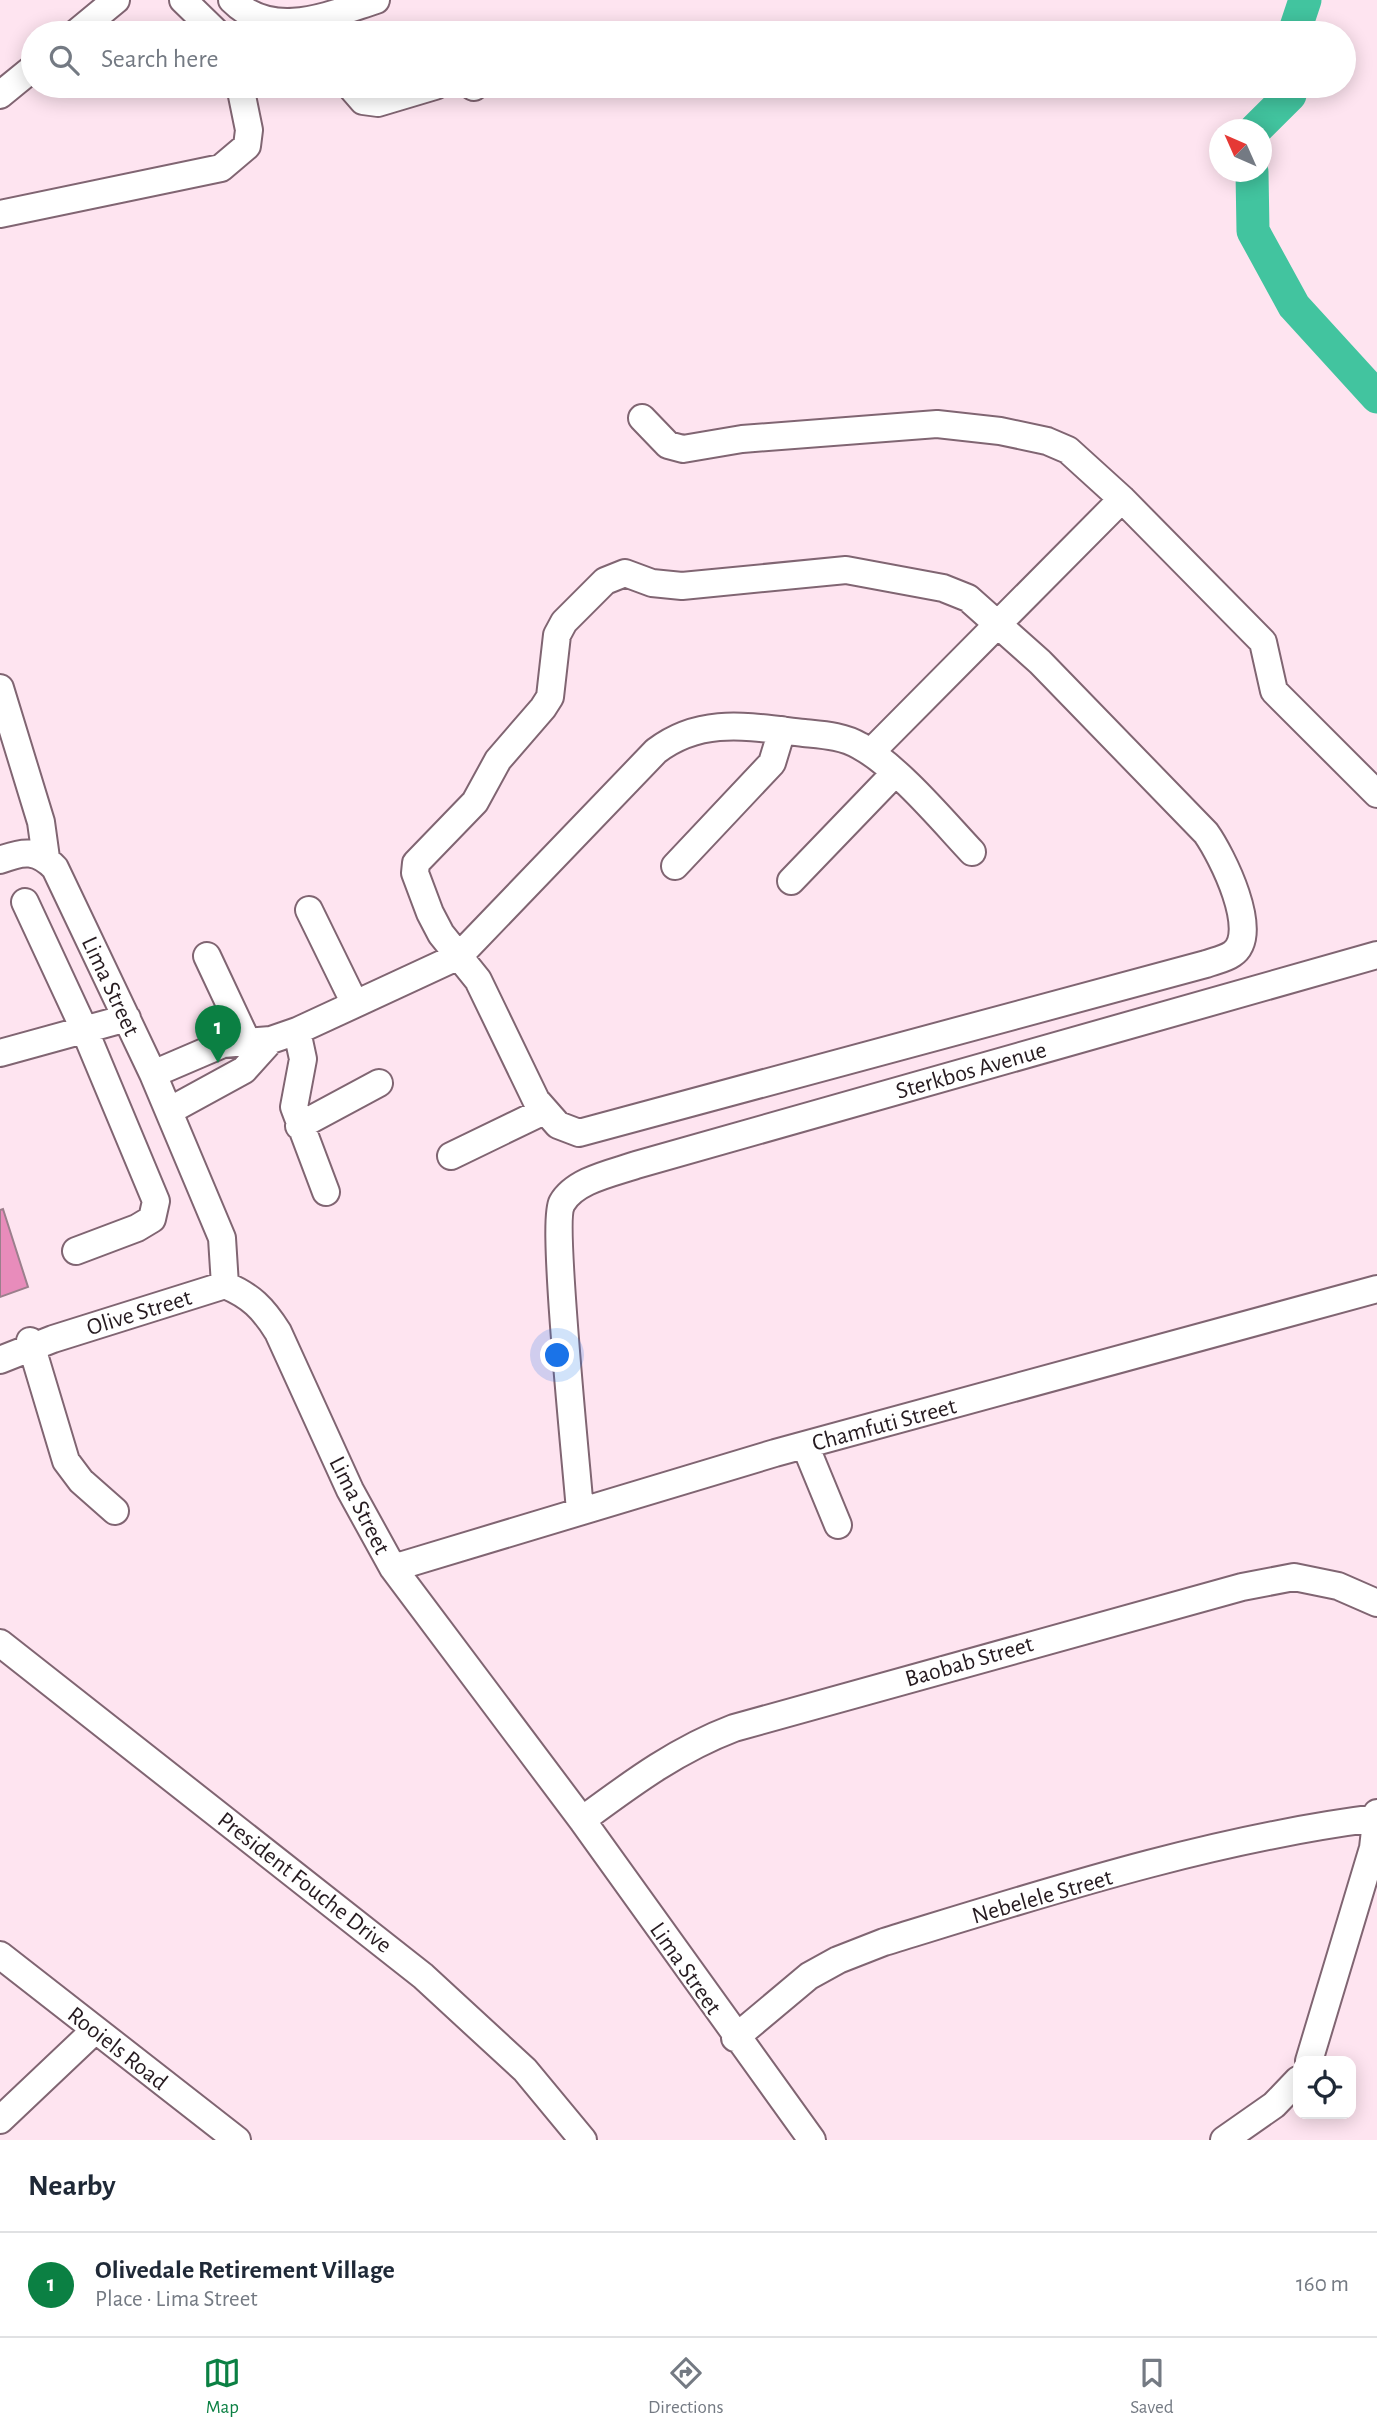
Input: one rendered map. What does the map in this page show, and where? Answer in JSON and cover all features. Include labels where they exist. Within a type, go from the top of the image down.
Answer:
[{"type":"street","points":[[91,21],[116,0]]},
{"type":"street","points":[[183,0],[205,21]]},
{"type":"street","points":[[232,0],[256,17],[271,21]]},
{"type":"street","points":[[338,21],[376,0]]},
{"type":"street","points":[[0,95],[21,78]]},
{"type":"street","points":[[0,214],[221,168],[247,146],[249,130],[242,98]]},
{"type":"street","points":[[360,98],[363,101],[378,103],[395,98]]},
{"type":"street","points":[[642,418],[668,445],[683,449],[742,439],[937,424],[1000,431],[1047,441],[1068,450],[1122,499],[1263,642],[1274,691],[1377,794]]},
{"type":"street","points":[[870,752],[1122,499]]},
{"type":"street","points":[[846,570],[943,588],[968,598],[998,622],[1206,833],[1220,854],[1241,912],[1243,931],[1240,944],[1233,954],[768,1085],[579,1133],[558,1125],[544,1111],[478,980],[459,956],[441,934],[430,913],[415,873],[416,863],[475,802],[498,760],[550,697],[557,635],[564,622],[605,581],[625,573],[659,584],[682,586],[846,570]]},
{"type":"street","points":[[0,688],[5,724],[41,822],[46,858]]},
{"type":"street","points":[[152,1074],[223,1044],[258,1046],[297,1031],[459,956],[656,751],[674,737],[717,726],[782,730],[843,738],[870,752],[972,852]]},
{"type":"street","points":[[675,866],[772,763],[782,730]]},
{"type":"street","points":[[791,881],[894,774]]},
{"type":"street","points":[[0,860],[21,852],[35,853],[46,858]]},
{"type":"street","name":"Lima Street","points":[[46,858],[55,868],[169,1111],[222,1238],[225,1285],[246,1293],[263,1308],[278,1332],[350,1490],[393,1568],[582,1820],[735,2038],[811,2140]]},
{"type":"street","points":[[25,902],[85,1031],[154,1194],[156,1209],[152,1219],[76,1251]]},
{"type":"street","points":[[309,910],[355,1004]]},
{"type":"street","name":"Sterkbos Avenue","points":[[580,1511],[560,1256],[559,1212],[569,1195],[588,1182],[636,1165],[1377,955]]},
{"type":"street","points":[[207,956],[258,1046]]},
{"type":"street","points":[[0,1053],[127,1018]]},
{"type":"street","points":[[297,1031],[303,1059],[294,1107],[326,1192]]},
{"type":"street","points":[[169,1111],[244,1070],[258,1046]]},
{"type":"street","points":[[299,1126],[379,1083]]},
{"type":"street","points":[[452,1156],[544,1111]]},
{"type":"street","name":"Olive Street","points":[[0,1360],[38,1343],[225,1285]]},
{"type":"street","name":"Chamfuti Street","points":[[393,1568],[805,1445],[1377,1289]]},
{"type":"street","points":[[38,1343],[66,1461],[81,1481],[115,1511]]},
{"type":"street","name":"Olive Street","points":[[0,1348],[38,1343]]},
{"type":"street","points":[[805,1445],[838,1525]]},
{"type":"street","name":"Baobab Street","points":[[582,1820],[656,1765],[698,1741],[747,1724],[1057,1637],[1242,1587],[1294,1577],[1338,1586],[1377,1603]]},
{"type":"street","name":"President Fouche Drive","points":[[2,1642],[423,1976],[525,2070],[583,2140]]},
{"type":"street","points":[[1311,2056],[1370,1861],[1377,1816]]},
{"type":"street","name":"Nebelele Street","points":[[735,2038],[809,1976],[838,1960],[884,1942],[1188,1856],[1377,1816]]},
{"type":"street","name":"Rooiels Road","points":[[0,1955],[237,2140]]},
{"type":"street","points":[[0,2120],[95,2030]]},
{"type":"street","points":[[1224,2140],[1274,2105],[1293,2085]]},
{"type":"building","points":[[3,1209],[28,1287],[0,1297],[0,1210]]},
{"type":"waterway","points":[[1298,21],[1305,0]]},
{"type":"waterway","points":[[1266,119],[1287,98]]},
{"type":"waterway","points":[[1252,182],[1253,231],[1294,306],[1377,397]]},
{"type":"place","name":"Olivedale Retirement Village","points":[[218,1063]]}]
